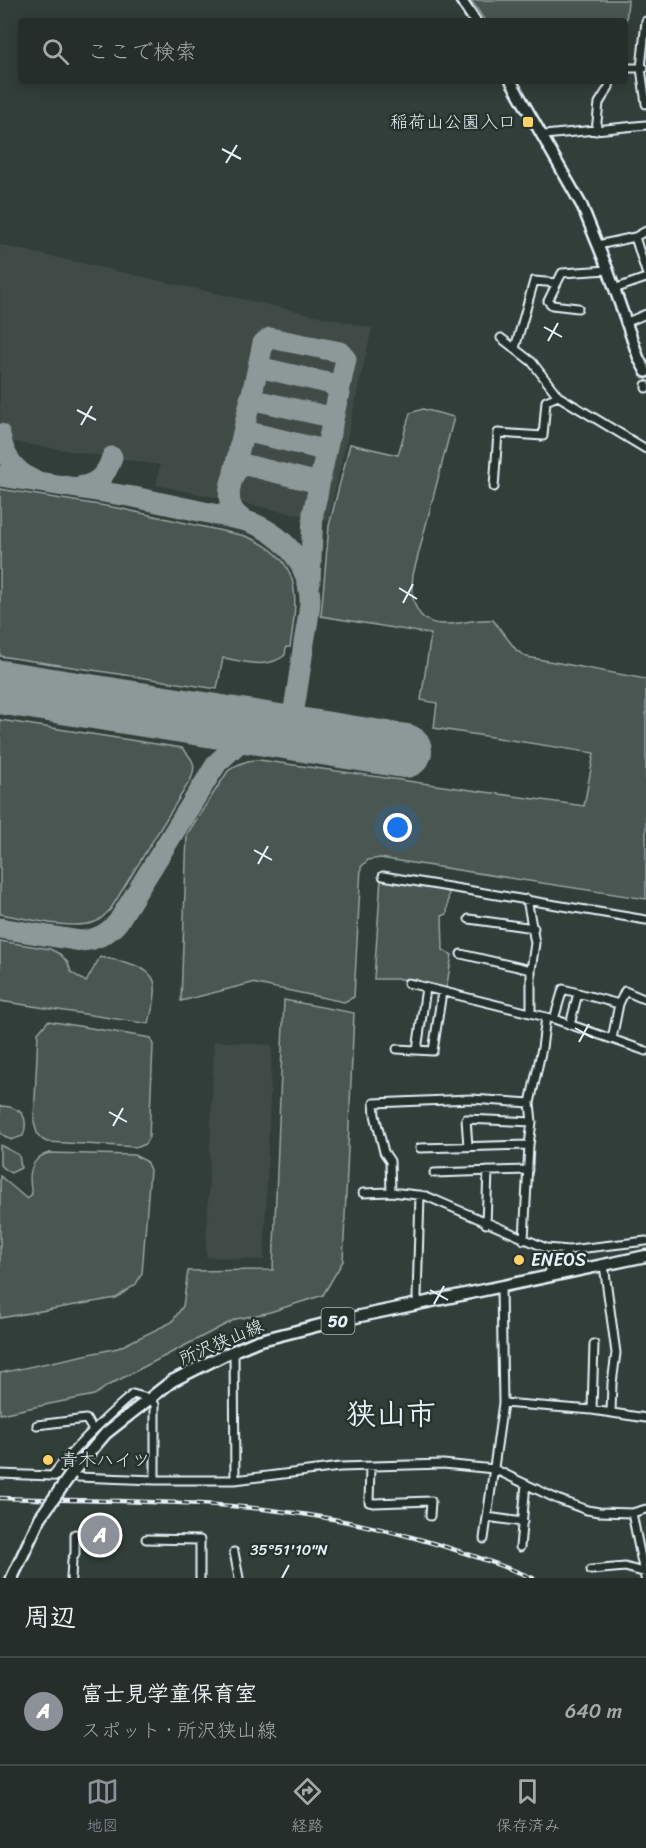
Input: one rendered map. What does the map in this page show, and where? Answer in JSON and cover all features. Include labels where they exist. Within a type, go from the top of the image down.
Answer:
[{"type":"main road","name":"所沢狭山線","points":[[12,1578],[40,1518],[71,1474],[106,1433],[172,1382],[257,1341],[307,1328],[646,1256]]},
{"type":"street","points":[[462,0],[473,18]]},
{"type":"street","points":[[646,21],[644,68],[646,104]]},
{"type":"street","points":[[628,68],[644,68]]},
{"type":"street","points":[[513,84],[574,191],[608,270],[646,372]]},
{"type":"street","points":[[596,131],[599,103],[609,84]]},
{"type":"street","points":[[544,135],[646,125]]},
{"type":"street","points":[[598,245],[635,237],[646,231]]},
{"type":"street","points":[[635,237],[646,272]]},
{"type":"street","points":[[578,308],[552,305],[548,301],[562,273],[608,270]]},
{"type":"street","points":[[614,289],[646,278]]},
{"type":"street","points":[[515,348],[534,281],[556,283]]},
{"type":"street","points":[[626,323],[646,314]]},
{"type":"street","points":[[501,338],[532,362],[558,396],[646,449]]},
{"type":"street","points":[[494,487],[498,433],[543,436],[546,401],[558,396]]},
{"type":"street","points":[[383,876],[646,920]]},
{"type":"street","points":[[527,899],[536,943],[531,970],[531,1013]]},
{"type":"street","points":[[468,919],[534,927]]},
{"type":"street","points":[[461,954],[531,970]]},
{"type":"street","points":[[408,984],[554,1019],[646,1051]]},
{"type":"street","points":[[417,1050],[426,988]]},
{"type":"street","points":[[554,1019],[563,989],[619,1004]]},
{"type":"street","points":[[612,1039],[619,1004],[625,991],[646,1000]]},
{"type":"street","points":[[397,1049],[433,1051],[442,992]]},
{"type":"street","points":[[570,1025],[578,993]]},
{"type":"street","points":[[524,1240],[532,1122],[530,1103],[546,1017]]},
{"type":"street","points":[[392,1192],[390,1161],[384,1152],[374,1103],[471,1099],[530,1103]]},
{"type":"street","points":[[468,1146],[466,1119],[532,1122]]},
{"type":"street","points":[[420,1148],[529,1145]]},
{"type":"street","points":[[434,1173],[528,1170]]},
{"type":"street","points":[[486,1224],[488,1171]]},
{"type":"street","points":[[363,1193],[392,1192],[426,1196],[486,1224],[546,1248],[569,1250],[646,1241]]},
{"type":"street","points":[[419,1304],[417,1297],[420,1195]]},
{"type":"street","points":[[547,1277],[552,1266],[569,1250]]},
{"type":"street","points":[[604,1265],[616,1353],[611,1412]]},
{"type":"street","points":[[484,1539],[503,1403],[501,1288]]},
{"type":"street","points":[[592,1410],[594,1344]]},
{"type":"street","points":[[234,1351],[235,1480]]},
{"type":"street","points":[[52,1476],[93,1430],[133,1394],[151,1399],[155,1405],[155,1480]]},
{"type":"street","points":[[503,1403],[592,1410],[646,1418]]},
{"type":"street","points":[[37,1425],[86,1419],[93,1430]]},
{"type":"street","points":[[0,1474],[155,1480],[235,1480],[340,1467],[443,1464],[494,1469],[587,1510],[632,1513],[646,1509]]},
{"type":"street","points":[[370,1467],[369,1502],[431,1501],[430,1516]]},
{"type":"street","points":[[520,1547],[526,1484]]},
{"type":"street","points":[[632,1513],[645,1575]]},
{"type":"street","points":[[487,1517],[523,1522]]},
{"type":"street","points":[[71,1578],[72,1560],[75,1554],[75,1534]]},
{"type":"street","points":[[146,1539],[200,1540],[200,1578]]},
{"type":"street","points":[[234,1552],[239,1578]]},
{"type":"street","points":[[591,1570],[625,1567],[645,1575]]},
{"type":"shaded area","points":[[471,0],[628,0],[626,18],[483,18]]},
{"type":"shaded area","points":[[0,245],[372,328],[328,521],[156,485],[160,465],[0,440]]},
{"type":"shaded area","points":[[423,409],[454,417],[413,575],[413,599],[420,614],[425,619],[442,624],[493,620],[517,651],[527,657],[646,679],[646,899],[380,858],[368,860],[361,867],[354,997],[344,1002],[252,983],[181,1001],[187,834],[228,771],[239,764],[259,760],[584,806],[594,753],[434,728],[437,703],[421,700],[431,634],[321,616],[329,526],[350,444],[398,455],[410,413]]},
{"type":"shaded area","points":[[0,489],[118,508],[245,536],[264,545],[278,555],[287,567],[292,581],[295,595],[290,647],[286,647],[285,655],[271,662],[255,663],[223,658],[217,689],[0,656]]},
{"type":"shaded area","points":[[0,720],[182,748],[191,759],[194,770],[191,779],[110,910],[97,921],[74,925],[0,914]]},
{"type":"shaded area","points":[[381,878],[449,889],[447,914],[442,916],[443,950],[452,955],[446,990],[416,979],[374,979]]},
{"type":"shaded area","points":[[0,941],[50,949],[60,954],[68,963],[71,972],[86,982],[100,957],[122,961],[145,970],[151,975],[155,986],[149,1024],[0,1001]]},
{"type":"shaded area","points":[[284,1000],[354,1013],[343,1261],[323,1295],[267,1313],[236,1319],[94,1395],[0,1414],[0,1373],[118,1348],[172,1322],[183,1306],[188,1271],[273,1270]]},
{"type":"shaded area","points":[[48,1021],[151,1038],[153,1045],[149,1137],[145,1144],[139,1147],[47,1142],[39,1136],[34,1121],[38,1033]]},
{"type":"shaded area","points":[[214,1041],[272,1045],[264,1260],[206,1257]]},
{"type":"shaded area","points":[[0,1106],[13,1108],[22,1114],[25,1123],[23,1136],[11,1140],[0,1133]]},
{"type":"shaded area","points":[[0,1145],[19,1155],[21,1168],[11,1173],[0,1165]]},
{"type":"shaded area","points":[[49,1153],[134,1155],[146,1161],[150,1170],[142,1273],[136,1284],[116,1298],[0,1318],[0,1176],[27,1199],[32,1194],[31,1169],[37,1159]]},
{"type":"taxiway","points":[[258,367],[263,343],[270,338],[340,352],[346,359],[318,489]]},
{"type":"taxiway","points":[[234,472],[258,367],[332,384],[340,394]]},
{"type":"taxiway","points":[[250,399],[326,416],[332,426]]},
{"type":"taxiway","points":[[239,448],[243,438],[253,433],[316,448],[322,451],[325,457]]},
{"type":"taxiway","points":[[0,434],[10,461],[20,472],[33,480]]},
{"type":"taxiway","points":[[78,487],[100,478],[112,457]]},
{"type":"taxiway","points":[[246,521],[238,516],[230,503],[231,482],[241,467],[246,465],[315,482],[318,491],[313,513],[310,583]]},
{"type":"taxiway","points":[[0,476],[134,497],[246,521],[259,526],[281,540],[304,572],[310,599],[290,733]]},
{"type":"taxiway","points":[[0,928],[81,941],[97,938],[110,930],[118,922],[217,763],[243,739],[265,729]]},
{"type":"runway","points":[[0,687],[405,751]]},
{"type":"railway","points":[[0,1498],[232,1506],[309,1515],[423,1540],[533,1578]]},
{"type":"place","name":"稲荷山公園入口","points":[[528,122]]},
{"type":"place","name":"ENEOS","points":[[519,1260]]},
{"type":"place","name":"青木ハイツ","points":[[48,1460]]},
{"type":"place","name":"富士見学童保育室","points":[[100,1535]]},
{"type":"district","name":"狭山市","points":[[391,1414]]}]
